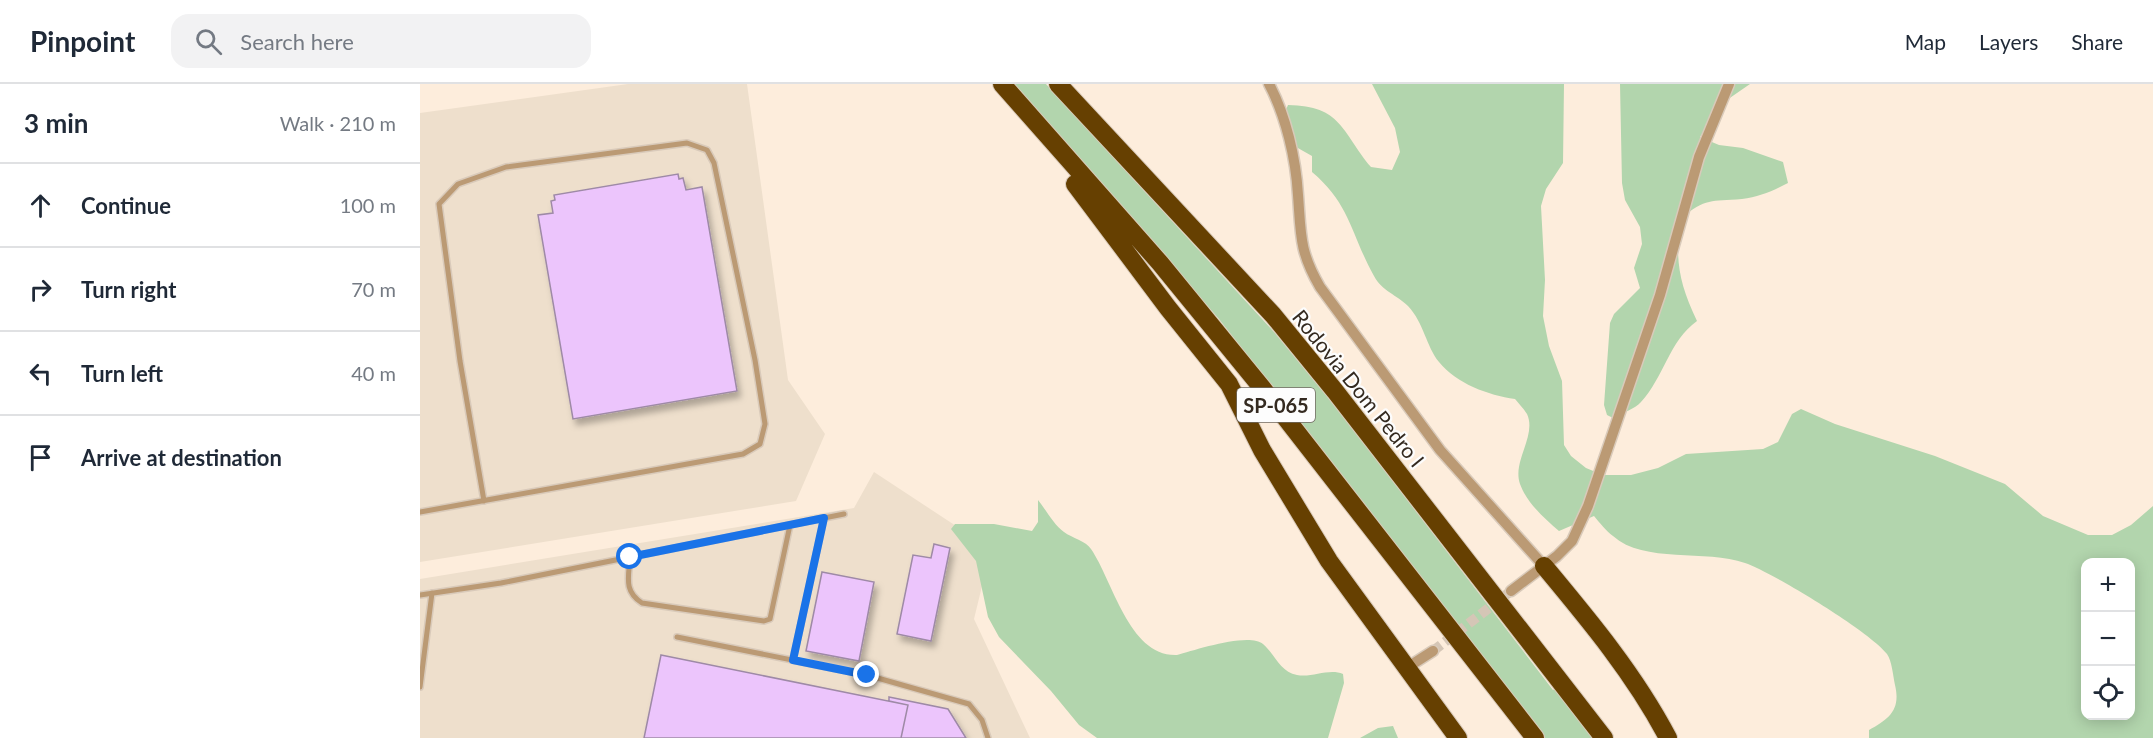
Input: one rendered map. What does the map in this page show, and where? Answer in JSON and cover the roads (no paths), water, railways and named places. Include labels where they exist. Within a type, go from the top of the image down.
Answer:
[{"type":"highway","points":[[996,84],[1229,384],[1262,450],[1329,561],[1458,738]]},
{"type":"highway","name":"SP-065","points":[[1002,84],[1160,263],[1263,389],[1535,738]]},
{"type":"highway","name":"Rodovia Dom Pedro I","points":[[1058,84],[1280,323],[1604,738]]},
{"type":"highway","points":[[1544,566],[1586,616],[1628,673],[1668,738]]},
{"type":"street","points":[[1269,84],[1292,151],[1298,194],[1298,233],[1307,266],[1440,450],[1544,566]]},
{"type":"street","points":[[1511,591],[1572,541],[1588,506],[1660,295],[1699,157],[1729,84]]},
{"type":"street","points":[[1408,667],[1433,651]]},
{"type":"lane","points":[[420,512],[484,501],[743,454],[760,444],[765,424],[755,360],[714,163],[707,150],[687,142],[506,167],[458,184],[439,204],[460,361],[484,501]]},
{"type":"lane","points":[[420,595],[501,583],[844,514]]},
{"type":"lane","points":[[793,660],[824,518]]},
{"type":"lane","points":[[630,557],[628,588],[634,598],[642,603],[758,622],[764,621],[770,619],[790,525]]},
{"type":"lane","points":[[420,686],[432,593]]},
{"type":"lane","points":[[677,637],[867,675],[969,704],[982,720],[988,738]]},
{"type":"tunnel","points":[[1433,651],[1511,591]]}]
